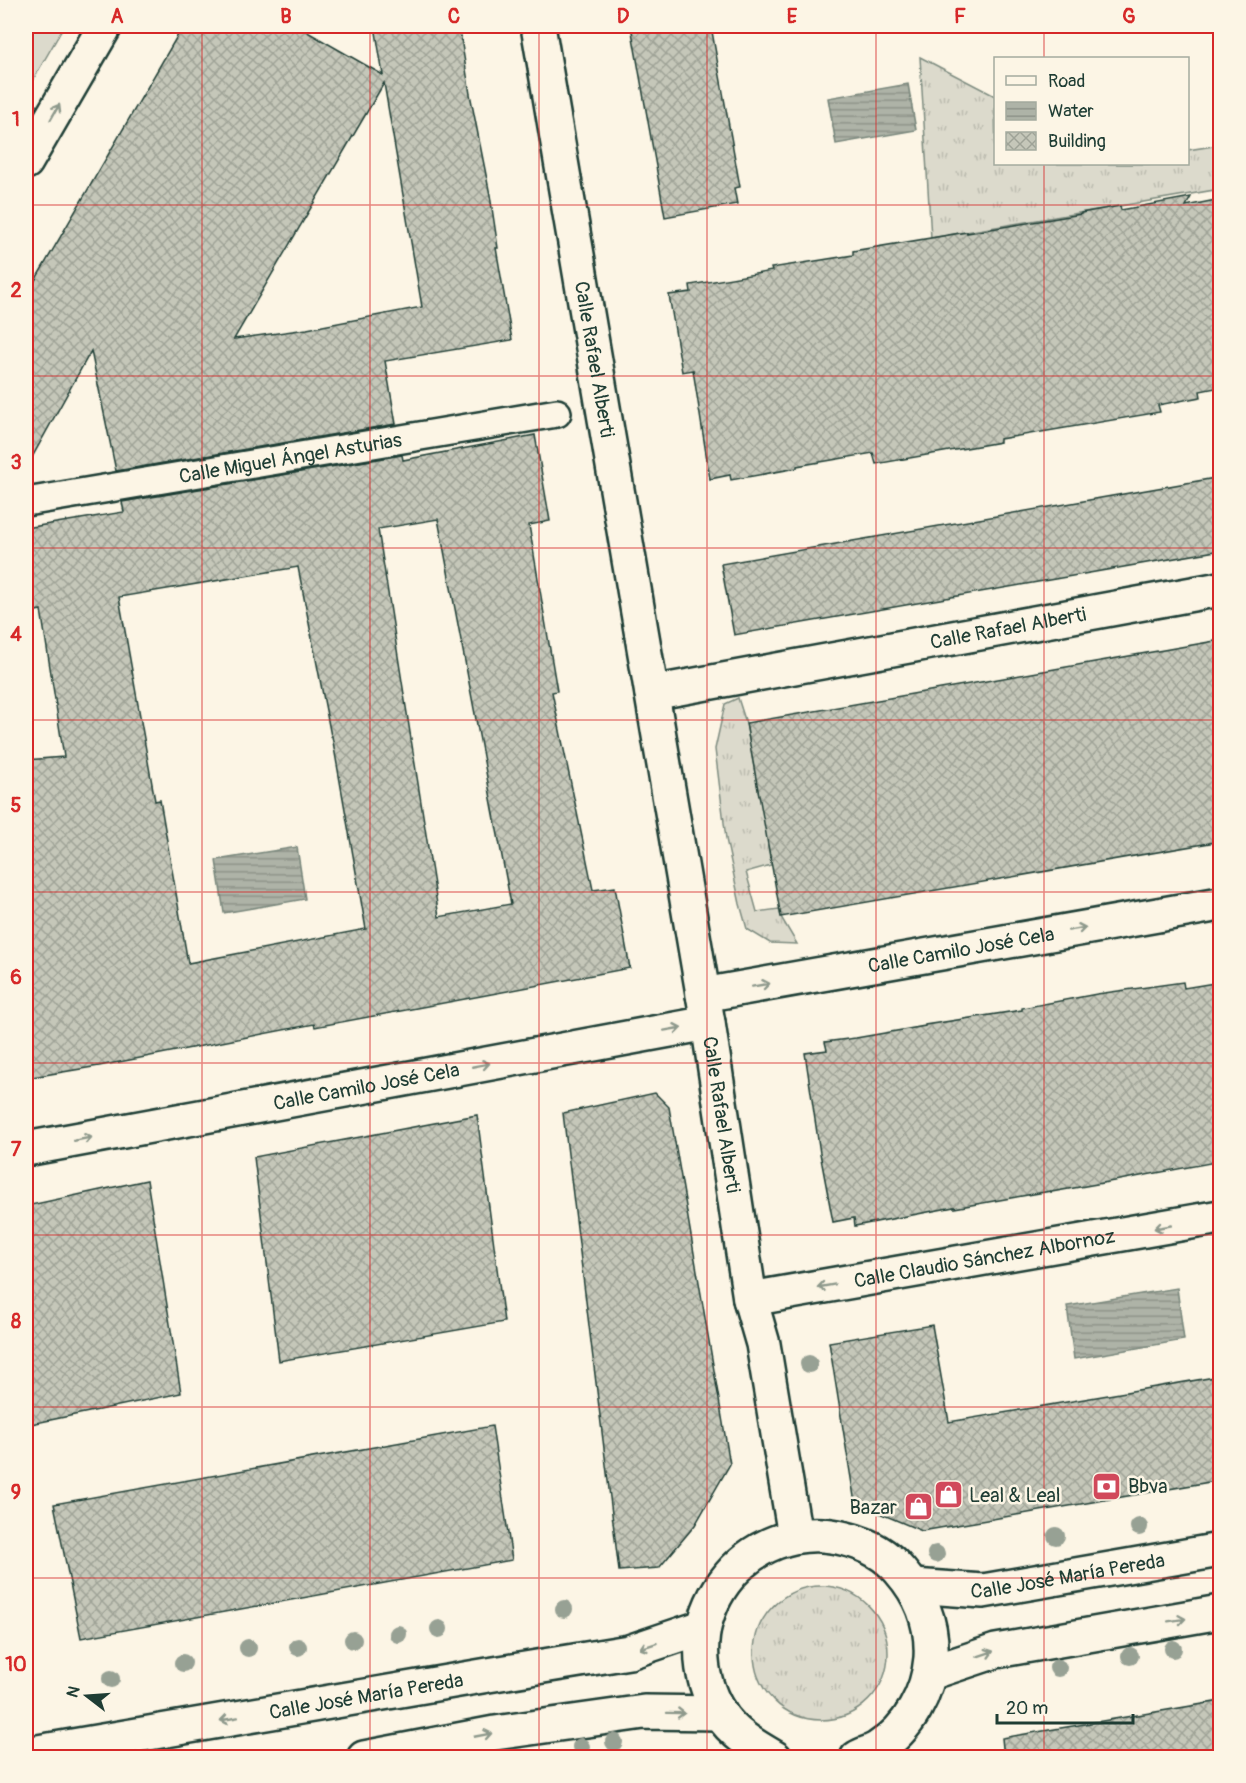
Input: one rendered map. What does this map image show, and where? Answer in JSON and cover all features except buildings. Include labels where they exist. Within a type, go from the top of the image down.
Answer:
[{"type":"street","points":[[26,162],[105,26]]},
{"type":"street","name":"Calle Rafael Alberti","points":[[538,26],[706,1009],[750,1299],[763,1344],[795,1536]]},
{"type":"street","name":"Calle Miguel Ángel Asturias","points":[[26,501],[557,413]]},
{"type":"street","name":"Calle Rafael Alberti","points":[[652,693],[1221,589]]},
{"type":"street","name":"Calle Camilo José Cela","points":[[26,1149],[1221,904]]},
{"type":"street","name":"Calle Claudio Sánchez Albornoz","points":[[750,1299],[1221,1217]]},
{"type":"street","points":[[775,1758],[745,1741],[720,1713],[707,1686],[701,1657],[703,1627],[715,1595],[736,1567],[763,1547],[795,1536],[829,1534],[862,1543],[891,1560],[914,1586],[927,1613],[932,1642],[930,1673],[920,1702],[902,1728],[878,1748],[857,1758]]},
{"type":"street","name":"Calle José María Pereda","points":[[914,1586],[983,1591],[1221,1550]]},
{"type":"street","points":[[930,1673],[996,1651],[1221,1612]]},
{"type":"street","name":"Calle José María Pereda","points":[[26,1754],[629,1652],[703,1627]]},
{"type":"street","points":[[364,1758],[495,1733],[644,1712],[720,1713]]},
{"type":"green space","points":[[26,26],[64,26],[26,92]]},
{"type":"green space","points":[[920,57],[994,95],[994,165],[1189,165],[1189,150],[1220,145],[1220,189],[931,238]]},
{"type":"green space","points":[[738,698],[746,723],[759,795],[1220,767],[768,845],[771,865],[746,872],[757,912],[779,909],[781,917],[797,944],[770,943],[747,929],[726,839],[715,749],[725,704]]},
{"type":"green space","points":[[821,1586],[847,1591],[869,1605],[883,1627],[888,1653],[883,1679],[869,1701],[847,1715],[821,1720],[795,1715],[773,1701],[759,1679],[754,1653],[759,1627],[773,1605],[795,1591]]},
{"type":"water","points":[[908,84],[916,130],[836,144],[828,98]]},
{"type":"water","points":[[297,847],[305,899],[224,913],[216,860]]},
{"type":"water","points":[[1177,1288],[1184,1340],[1074,1359],[1067,1306]]},
{"type":"place","name":"Bbva","points":[[1107,1486]]},
{"type":"place","name":"Leal & Leal","points":[[948,1495]]},
{"type":"place","name":"Bazar","points":[[918,1507]]}]
